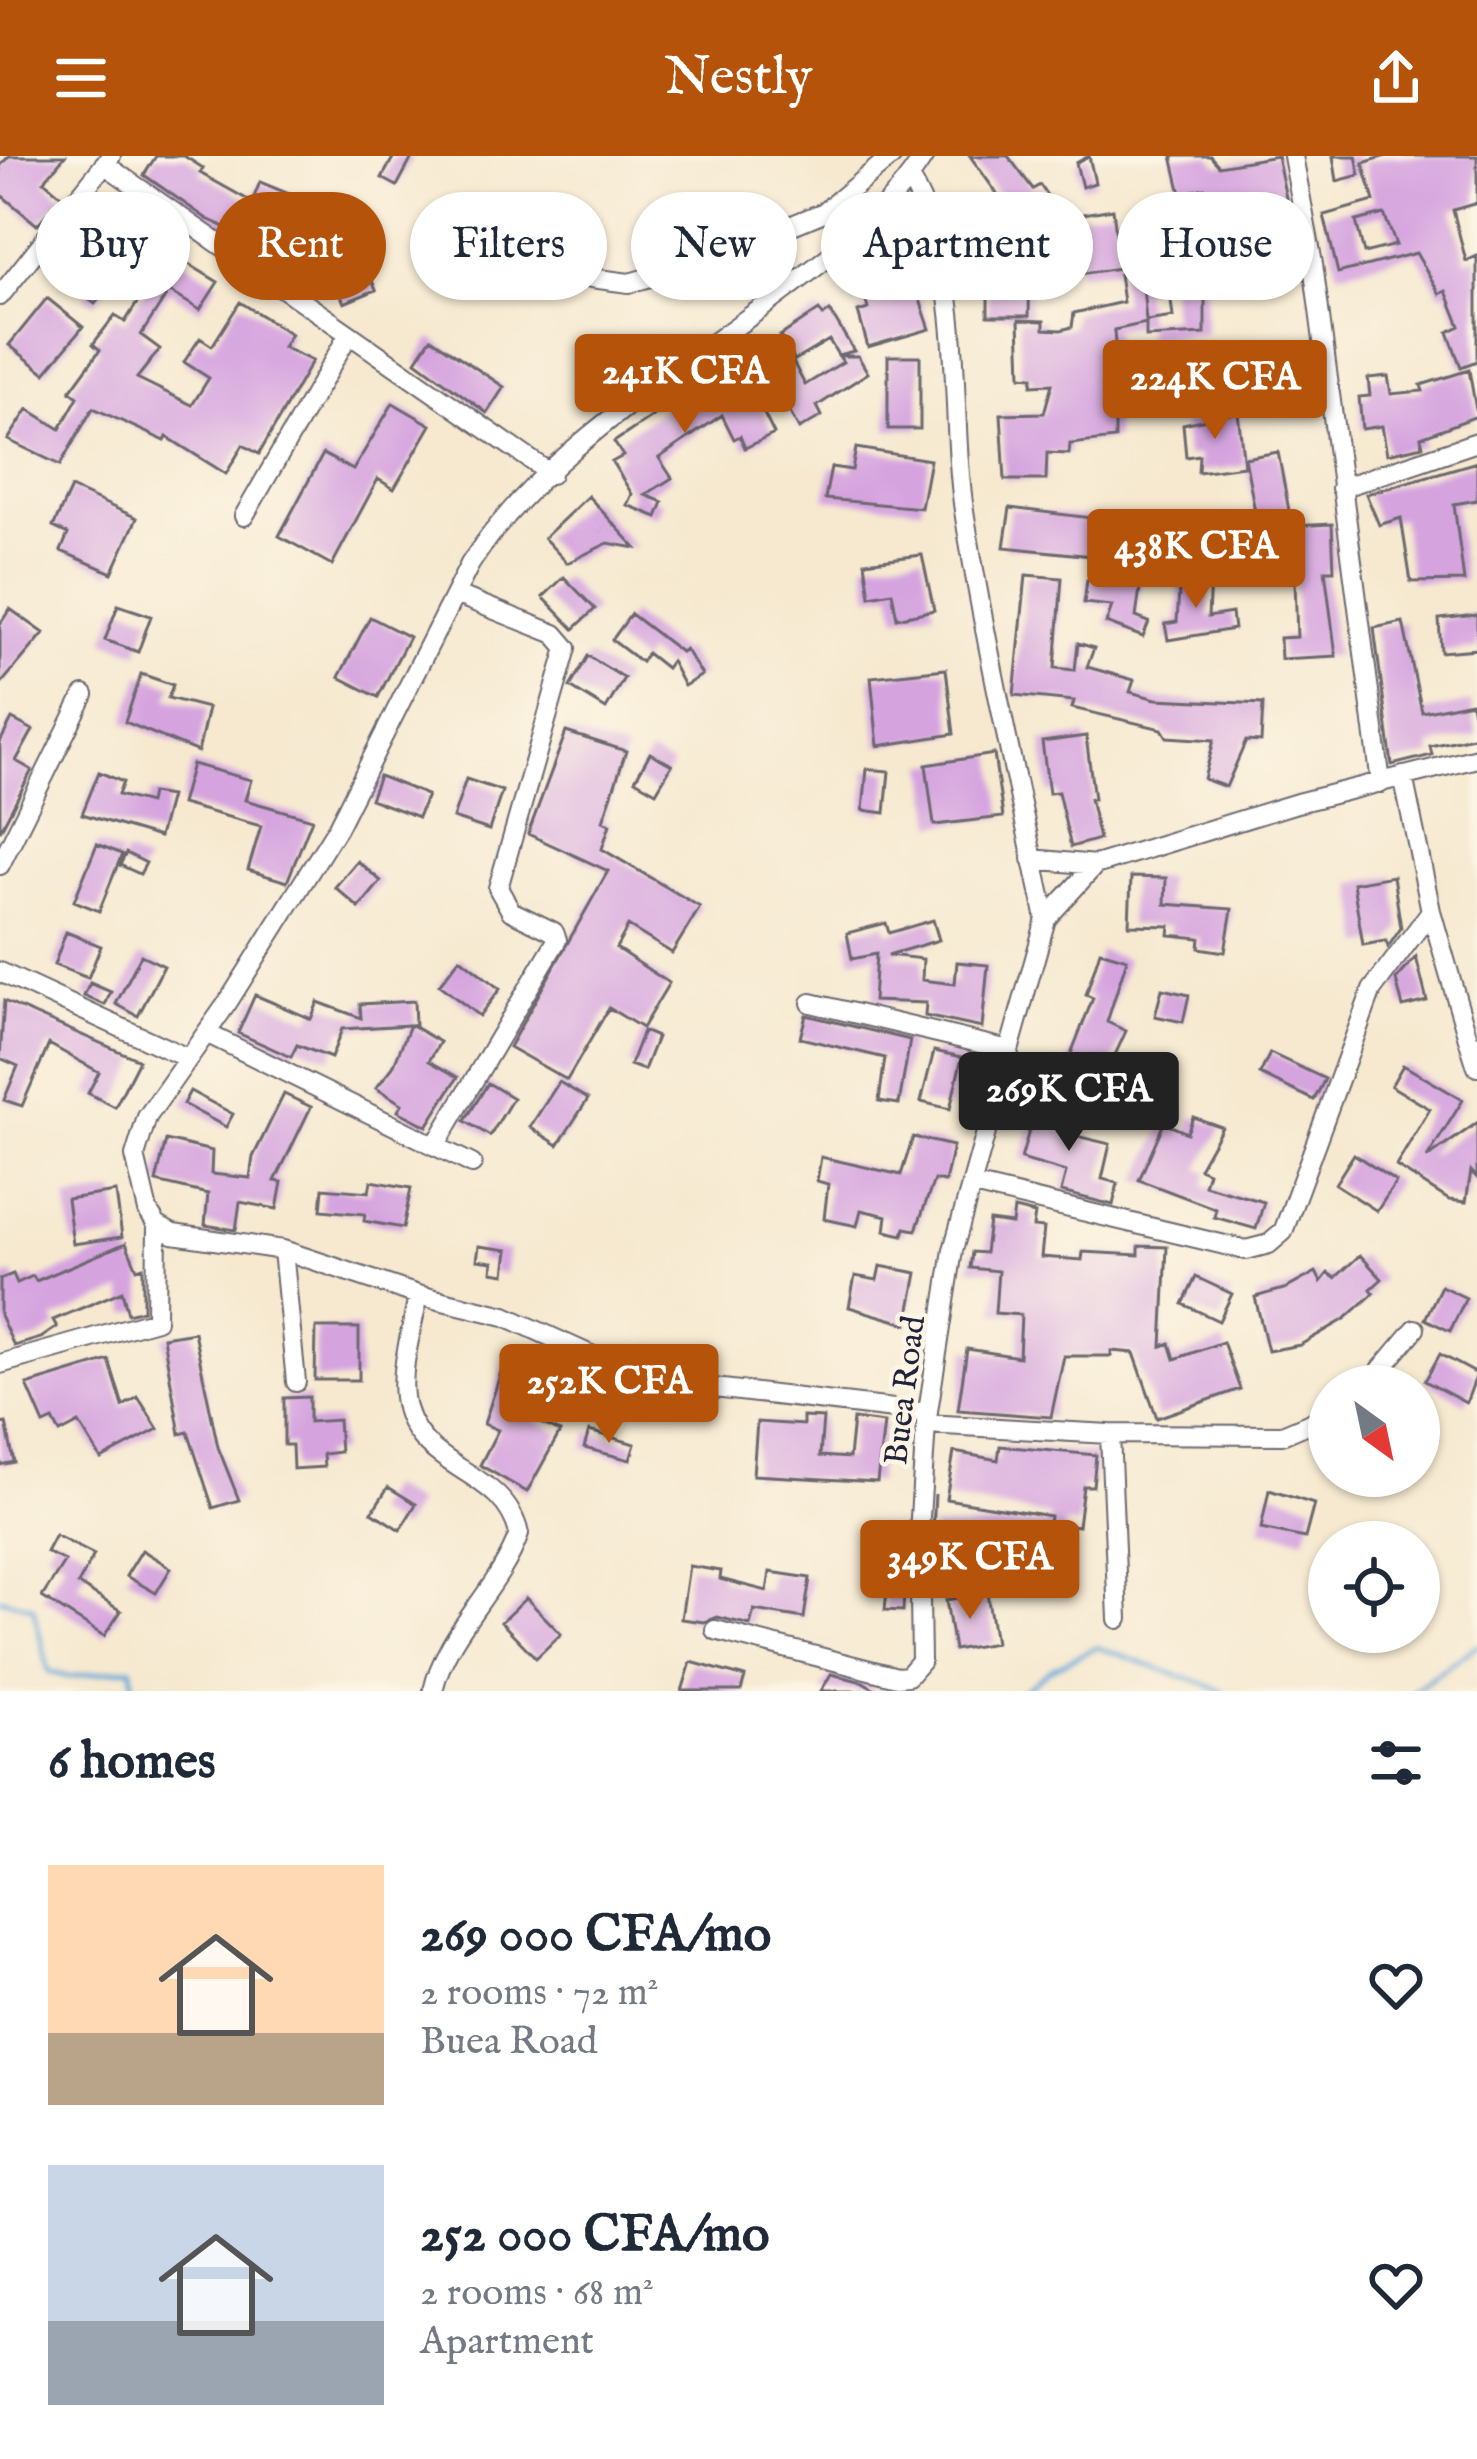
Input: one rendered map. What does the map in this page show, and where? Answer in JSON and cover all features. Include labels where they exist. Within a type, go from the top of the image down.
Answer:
[{"type":"street","points":[[607,280],[629,283],[700,263],[824,212],[892,156]]},
{"type":"street","points":[[0,1364],[156,1320],[157,1225],[139,1189],[135,1156],[148,1117],[337,828],[455,594],[498,525],[551,474],[850,241],[910,179],[923,156]]},
{"type":"street","points":[[1294,156],[1381,783]]},
{"type":"street","points":[[0,296],[108,160],[551,474]]},
{"type":"street","points":[[910,179],[931,217],[945,266],[964,514],[1046,919]]},
{"type":"street","points":[[244,516],[349,334]]},
{"type":"street","points":[[1341,488],[1477,442]]},
{"type":"street","points":[[435,1146],[557,940],[554,932],[511,911],[498,888],[567,648],[555,634],[455,594]]},
{"type":"street","points":[[0,865],[84,694]]},
{"type":"street","points":[[1032,859],[1095,865],[1477,758]]},
{"type":"street","points":[[1402,776],[1431,911],[1477,1067]]},
{"type":"street","points":[[1046,919],[1095,865]]},
{"type":"street","points":[[973,1185],[1246,1250],[1269,1244],[1283,1232],[1372,990],[1431,911]]},
{"type":"street","name":"Buea Road","points":[[715,1630],[897,1677],[917,1669],[923,1651],[919,1533],[927,1418],[953,1250],[1046,919]]},
{"type":"street","points":[[0,971],[187,1058]]},
{"type":"street","points":[[811,1003],[1009,1050]]},
{"type":"street","points":[[206,1033],[472,1164]]},
{"type":"street","points":[[157,1225],[173,1234],[283,1250],[537,1328],[672,1387],[927,1418],[1110,1434],[1282,1435],[1308,1424]]},
{"type":"street","points":[[283,1250],[296,1382]]},
{"type":"street","points":[[418,1295],[403,1393],[407,1415],[434,1454],[504,1496],[519,1534],[511,1557],[448,1649],[433,1691]]},
{"type":"street","points":[[1385,1365],[1415,1329]]},
{"type":"street","points":[[1110,1434],[1118,1619]]},
{"type":"lane","points":[[1203,383],[1325,361]]},
{"type":"building","points":[[9,156],[65,156],[44,181],[57,192],[36,192],[36,224],[0,194],[0,166]]},
{"type":"building","points":[[156,156],[184,156],[203,168],[200,173],[234,192],[214,192],[214,222],[190,207],[190,192],[168,192],[144,175]]},
{"type":"building","points":[[394,156],[413,156],[397,186],[382,178]]},
{"type":"building","points":[[970,156],[1008,156],[1033,189],[1040,185],[1045,192],[996,192]]},
{"type":"building","points":[[1089,156],[1095,183],[1082,187],[1076,163]]},
{"type":"building","points":[[1172,156],[1210,156],[1219,166],[1277,156],[1285,192],[1205,192],[1204,188],[1181,192]]},
{"type":"building","points":[[1333,156],[1356,156],[1360,175],[1337,181]]},
{"type":"building","points":[[1386,156],[1477,156],[1477,203],[1453,210],[1466,261],[1477,256],[1477,361],[1461,367],[1448,332],[1460,326],[1446,291],[1440,294],[1416,253],[1338,273],[1324,215],[1374,201],[1363,163]],"holes":[[[1384,214],[1396,245],[1364,253],[1356,221]]]},
{"type":"building","points":[[260,182],[284,192],[256,192]]},
{"type":"building","points":[[1113,209],[1117,268],[1093,272],[1093,212]]},
{"type":"building","points":[[190,265],[214,280],[214,288],[200,310],[184,300],[190,300]]},
{"type":"building","points":[[45,300],[83,327],[45,373],[9,345]]},
{"type":"building","points":[[139,300],[163,300],[141,335],[160,349],[137,378],[192,405],[209,378],[184,362],[200,338],[212,346],[240,302],[291,334],[283,347],[312,361],[259,454],[243,445],[226,474],[167,437],[165,441],[93,408],[60,465],[8,440],[28,409],[60,429],[78,397],[70,391],[100,350],[93,344],[115,315],[125,322]]},
{"type":"building","points":[[866,300],[920,300],[930,329],[868,347],[858,312],[868,309]]},
{"type":"building","points":[[988,300],[1029,300],[1029,316],[988,316]]},
{"type":"building","points":[[1144,300],[1146,321],[1173,317],[1171,300],[1205,300],[1205,334],[1146,337],[1146,323],[1114,330],[1118,385],[1109,386],[1109,409],[1115,410],[1115,439],[1070,444],[1069,454],[1047,453],[1046,480],[1005,480],[1001,414],[1044,413],[1052,384],[1032,385],[1033,377],[1021,376],[1019,320],[1044,321],[1044,329],[1061,330],[1072,327],[1074,313]]},
{"type":"building","points":[[819,310],[823,316],[830,311],[854,351],[838,355],[829,340],[795,360],[780,336]]},
{"type":"building","points":[[431,338],[504,387],[487,413],[416,361]]},
{"type":"building","points":[[839,356],[858,356],[868,373],[817,406],[822,416],[799,429],[768,373],[792,360],[805,385],[843,362]]},
{"type":"building","points":[[888,356],[920,356],[920,429],[888,429]]},
{"type":"building","points":[[1469,370],[1477,416],[1421,437],[1423,446],[1387,454],[1382,426],[1362,429],[1359,397],[1370,396],[1368,378],[1388,376],[1391,394],[1423,391],[1421,385]]},
{"type":"building","points":[[744,373],[774,434],[745,448],[740,436],[734,439],[722,415],[659,458],[672,478],[645,495],[663,502],[657,517],[627,505],[632,494],[612,462],[623,456],[614,442],[686,394],[690,400]]},
{"type":"building","points":[[393,403],[431,425],[394,489],[378,479],[332,565],[279,536],[323,454],[353,470]]},
{"type":"building","points":[[1238,412],[1244,466],[1198,472],[1199,455],[1186,457],[1183,424]]},
{"type":"building","points":[[856,448],[930,460],[921,508],[825,499],[831,467],[852,470]]},
{"type":"building","points":[[1278,452],[1290,516],[1257,522],[1245,458]]},
{"type":"building","points":[[1477,462],[1477,500],[1454,504],[1464,581],[1411,582],[1401,518],[1379,525],[1366,494]]},
{"type":"building","points":[[71,488],[137,518],[112,573],[61,551],[68,534],[53,527]]},
{"type":"building","points":[[588,496],[636,548],[608,543],[567,563],[544,538]]},
{"type":"building","points":[[1010,508],[1100,519],[1093,556],[1004,547]]},
{"type":"building","points":[[1178,518],[1184,557],[1149,562],[1143,524]]},
{"type":"building","points":[[1332,524],[1334,570],[1325,570],[1336,656],[1281,659],[1280,638],[1297,637],[1293,526]]},
{"type":"building","points":[[922,555],[934,610],[897,618],[892,592],[870,596],[865,562]]},
{"type":"building","points":[[1026,575],[1062,578],[1055,668],[1075,670],[1078,643],[1094,648],[1087,667],[1134,680],[1130,692],[1156,699],[1263,704],[1261,742],[1246,741],[1226,787],[1204,779],[1214,740],[1167,737],[1162,729],[1072,708],[1074,701],[1014,695]]},
{"type":"building","points":[[1180,576],[1210,577],[1208,617],[1232,613],[1234,629],[1168,640],[1165,624],[1177,622]]},
{"type":"building","points":[[564,577],[595,609],[574,629],[543,597]]},
{"type":"building","points":[[1087,580],[1141,581],[1136,617],[1149,622],[1143,637],[1106,623],[1112,606],[1084,603]]},
{"type":"building","points":[[118,605],[151,616],[138,652],[105,640]]},
{"type":"building","points":[[10,609],[44,633],[0,685],[0,624]]},
{"type":"building","points":[[631,614],[681,652],[685,649],[702,675],[684,686],[671,661],[666,668],[647,653],[641,662],[612,640]]},
{"type":"building","points":[[1477,615],[1477,649],[1441,652],[1439,619]]},
{"type":"building","points":[[370,617],[409,637],[378,697],[339,677]]},
{"type":"building","points":[[1403,622],[1422,712],[1471,702],[1477,736],[1430,746],[1432,755],[1392,765],[1374,628]]},
{"type":"building","points":[[588,656],[624,678],[606,709],[570,687]]},
{"type":"building","points":[[946,669],[954,734],[878,746],[871,677]]},
{"type":"building","points":[[141,674],[173,685],[168,698],[208,708],[198,752],[125,722]]},
{"type":"building","points":[[12,719],[33,730],[16,761],[32,770],[0,831],[0,742]]},
{"type":"building","points":[[566,732],[626,751],[603,821],[610,824],[602,849],[700,907],[672,953],[628,926],[616,948],[669,983],[642,1028],[609,1008],[567,1080],[509,1047],[608,871],[528,834]]},
{"type":"building","points":[[1086,736],[1094,799],[1090,799],[1099,839],[1071,847],[1058,792],[1049,793],[1042,742]]},
{"type":"building","points":[[650,753],[672,765],[656,792],[635,780]]},
{"type":"building","points":[[994,754],[1003,817],[934,825],[926,765]]},
{"type":"building","points":[[192,764],[251,780],[245,800],[312,819],[287,882],[248,870],[261,826],[181,804]]},
{"type":"building","points":[[867,769],[889,771],[885,813],[863,810]]},
{"type":"building","points":[[99,772],[123,782],[118,795],[149,803],[151,793],[170,796],[159,837],[82,814]]},
{"type":"building","points":[[379,776],[427,795],[418,817],[370,799]]},
{"type":"building","points":[[466,779],[502,791],[489,830],[453,818]]},
{"type":"building","points":[[97,844],[122,854],[99,911],[74,901]]},
{"type":"building","points":[[126,853],[146,863],[140,874],[120,865]]},
{"type":"building","points":[[357,861],[381,881],[359,908],[335,887]]},
{"type":"building","points":[[1393,876],[1401,928],[1388,947],[1386,941],[1363,945],[1353,883]]},
{"type":"building","points":[[1131,877],[1166,878],[1165,904],[1232,909],[1225,952],[1199,948],[1200,938],[1169,935],[1170,926],[1129,925]]},
{"type":"building","points":[[933,920],[939,940],[888,955],[923,959],[922,980],[955,984],[957,962],[988,965],[982,1028],[925,1016],[926,1003],[873,1001],[876,954],[852,959],[847,933],[886,923],[889,933]]},
{"type":"building","points":[[66,932],[101,946],[88,978],[54,965]]},
{"type":"building","points":[[1100,951],[1127,959],[1107,1022],[1126,1031],[1110,1066],[1137,1077],[1123,1109],[1063,1074],[1093,998],[1086,995]]},
{"type":"building","points":[[141,955],[164,966],[138,1016],[116,1004]]},
{"type":"building","points":[[1416,957],[1427,1001],[1403,1007],[1396,980]]},
{"type":"building","points":[[460,958],[500,989],[479,1016],[439,985]]},
{"type":"building","points":[[90,983],[111,992],[105,1005],[84,996]]},
{"type":"building","points":[[1162,989],[1189,995],[1183,1022],[1155,1016]]},
{"type":"building","points":[[255,995],[311,1019],[318,1002],[361,1018],[360,1004],[414,1001],[415,1025],[411,1025],[440,1042],[429,1061],[458,1077],[427,1126],[398,1111],[402,1104],[376,1088],[393,1067],[410,1025],[342,1029],[331,1058],[297,1045],[291,1057],[238,1033]]},
{"type":"building","points":[[4,1001],[139,1060],[115,1107],[88,1093],[99,1072],[49,1044],[22,1106],[4,1100],[18,1066],[0,1058]]},
{"type":"building","points":[[806,1015],[910,1040],[899,1104],[879,1101],[885,1058],[800,1038]]},
{"type":"building","points":[[643,1031],[657,1037],[644,1070],[630,1065]]},
{"type":"building","points":[[934,1051],[962,1057],[950,1109],[921,1102]]},
{"type":"building","points":[[1270,1053],[1325,1079],[1314,1100],[1260,1074]]},
{"type":"building","points":[[1403,1065],[1463,1100],[1427,1158],[1477,1123],[1477,1178],[1471,1171],[1466,1202],[1449,1200],[1396,1166],[1430,1109],[1391,1086]]},
{"type":"building","points":[[559,1082],[588,1099],[558,1145],[530,1127]]},
{"type":"building","points":[[488,1083],[513,1098],[490,1136],[465,1121]]},
{"type":"building","points":[[190,1091],[233,1114],[226,1127],[183,1104]]},
{"type":"building","points":[[284,1094],[311,1107],[275,1181],[282,1182],[277,1209],[240,1202],[236,1230],[205,1225],[208,1194],[156,1182],[166,1140],[212,1151],[211,1174],[250,1178],[253,1157]]},
{"type":"building","points":[[1037,1102],[1082,1115],[1076,1136],[1110,1144],[1102,1179],[1118,1183],[1113,1205],[1061,1192],[1066,1172],[1021,1159]]},
{"type":"building","points":[[1193,1117],[1222,1127],[1199,1168],[1208,1172],[1204,1185],[1264,1202],[1256,1229],[1214,1217],[1216,1209],[1139,1180],[1164,1123],[1187,1133]]},
{"type":"building","points":[[913,1137],[953,1146],[945,1182],[934,1180],[916,1230],[905,1228],[903,1235],[885,1231],[887,1216],[861,1210],[857,1226],[824,1219],[828,1184],[817,1181],[821,1157],[901,1175]]},
{"type":"building","points":[[1354,1154],[1396,1182],[1377,1211],[1335,1184]]},
{"type":"building","points":[[371,1181],[411,1188],[403,1228],[364,1221],[365,1214],[321,1210],[323,1188],[369,1192]]},
{"type":"building","points":[[116,1192],[122,1237],[73,1244],[67,1199]]},
{"type":"building","points":[[1014,1209],[1035,1214],[1033,1227],[1044,1228],[1041,1257],[1082,1260],[1083,1252],[1139,1255],[1139,1246],[1167,1247],[1162,1346],[1170,1343],[1175,1359],[1223,1342],[1240,1389],[1157,1418],[1134,1353],[1111,1351],[1111,1356],[1064,1356],[1051,1417],[958,1410],[967,1349],[1019,1357],[1021,1315],[995,1313],[998,1271],[970,1268],[972,1252],[985,1253],[989,1221],[1012,1224]]},
{"type":"building","points":[[126,1243],[137,1269],[143,1267],[143,1310],[128,1314],[122,1291],[53,1320],[57,1327],[41,1338],[14,1346],[0,1315],[0,1279],[13,1274],[17,1283],[33,1276],[36,1281]]},
{"type":"building","points":[[479,1246],[508,1250],[505,1274],[492,1272],[493,1262],[477,1260]]},
{"type":"building","points":[[1360,1255],[1382,1279],[1371,1289],[1374,1293],[1345,1319],[1300,1345],[1268,1351],[1255,1297],[1287,1288],[1316,1272],[1321,1282],[1328,1273],[1335,1278]]},
{"type":"building","points":[[880,1266],[917,1273],[907,1324],[849,1307],[855,1276],[877,1280]]},
{"type":"building","points":[[1196,1277],[1232,1294],[1219,1321],[1183,1304]]},
{"type":"building","points":[[1441,1286],[1466,1298],[1450,1331],[1425,1319]]},
{"type":"building","points":[[316,1328],[359,1328],[359,1380],[315,1380]]},
{"type":"building","points":[[194,1332],[218,1447],[239,1500],[213,1508],[188,1432],[180,1434],[163,1337]]},
{"type":"building","points":[[1440,1354],[1477,1374],[1466,1403],[1440,1389],[1440,1365],[1434,1365]]},
{"type":"building","points":[[109,1360],[123,1406],[138,1397],[158,1429],[101,1459],[79,1423],[60,1433],[53,1420],[44,1424],[27,1385]]},
{"type":"building","points":[[503,1366],[531,1375],[519,1413],[560,1432],[527,1492],[480,1465],[498,1430],[484,1424]]},
{"type":"building","points":[[309,1397],[309,1422],[338,1420],[340,1452],[323,1454],[324,1467],[293,1469],[292,1445],[284,1445],[284,1398]]},
{"type":"building","points":[[803,1417],[823,1418],[820,1456],[849,1458],[853,1419],[884,1423],[877,1482],[753,1475],[757,1422],[803,1425]]},
{"type":"building","points":[[6,1423],[14,1462],[0,1465],[0,1424]]},
{"type":"building","points":[[589,1431],[635,1444],[630,1460],[584,1448]]},
{"type":"building","points":[[1000,1446],[1096,1455],[1093,1486],[1083,1486],[1078,1526],[1064,1524],[1070,1557],[1005,1575],[933,1577],[933,1528],[1049,1524],[1050,1516],[946,1499],[954,1452],[998,1460]]},
{"type":"building","points":[[388,1487],[416,1504],[400,1530],[372,1512]]},
{"type":"building","points":[[1269,1490],[1314,1504],[1305,1538],[1261,1529]]},
{"type":"building","points":[[55,1535],[94,1555],[78,1584],[121,1611],[104,1636],[42,1597],[65,1561],[46,1552]]},
{"type":"building","points":[[142,1550],[171,1568],[156,1593],[126,1576]]},
{"type":"building","points":[[689,1566],[721,1571],[720,1579],[767,1591],[770,1572],[810,1578],[804,1618],[754,1610],[750,1625],[717,1617],[704,1622],[681,1619]]},
{"type":"building","points":[[887,1591],[904,1592],[903,1611],[885,1610]]},
{"type":"building","points":[[987,1593],[995,1643],[954,1650],[946,1600]]},
{"type":"building","points":[[526,1598],[561,1634],[536,1658],[501,1622]]},
{"type":"building","points":[[691,1662],[745,1677],[741,1691],[682,1691]]},
{"type":"building","points":[[831,1674],[863,1682],[878,1691],[821,1691]]},
{"type":"waterway","points":[[0,1598],[33,1607],[49,1672],[69,1677],[132,1668],[134,1691]]},
{"type":"waterway","points":[[1413,1691],[1477,1645]]},
{"type":"waterway","points":[[1023,1691],[1051,1669],[1097,1647],[1223,1691]]}]
